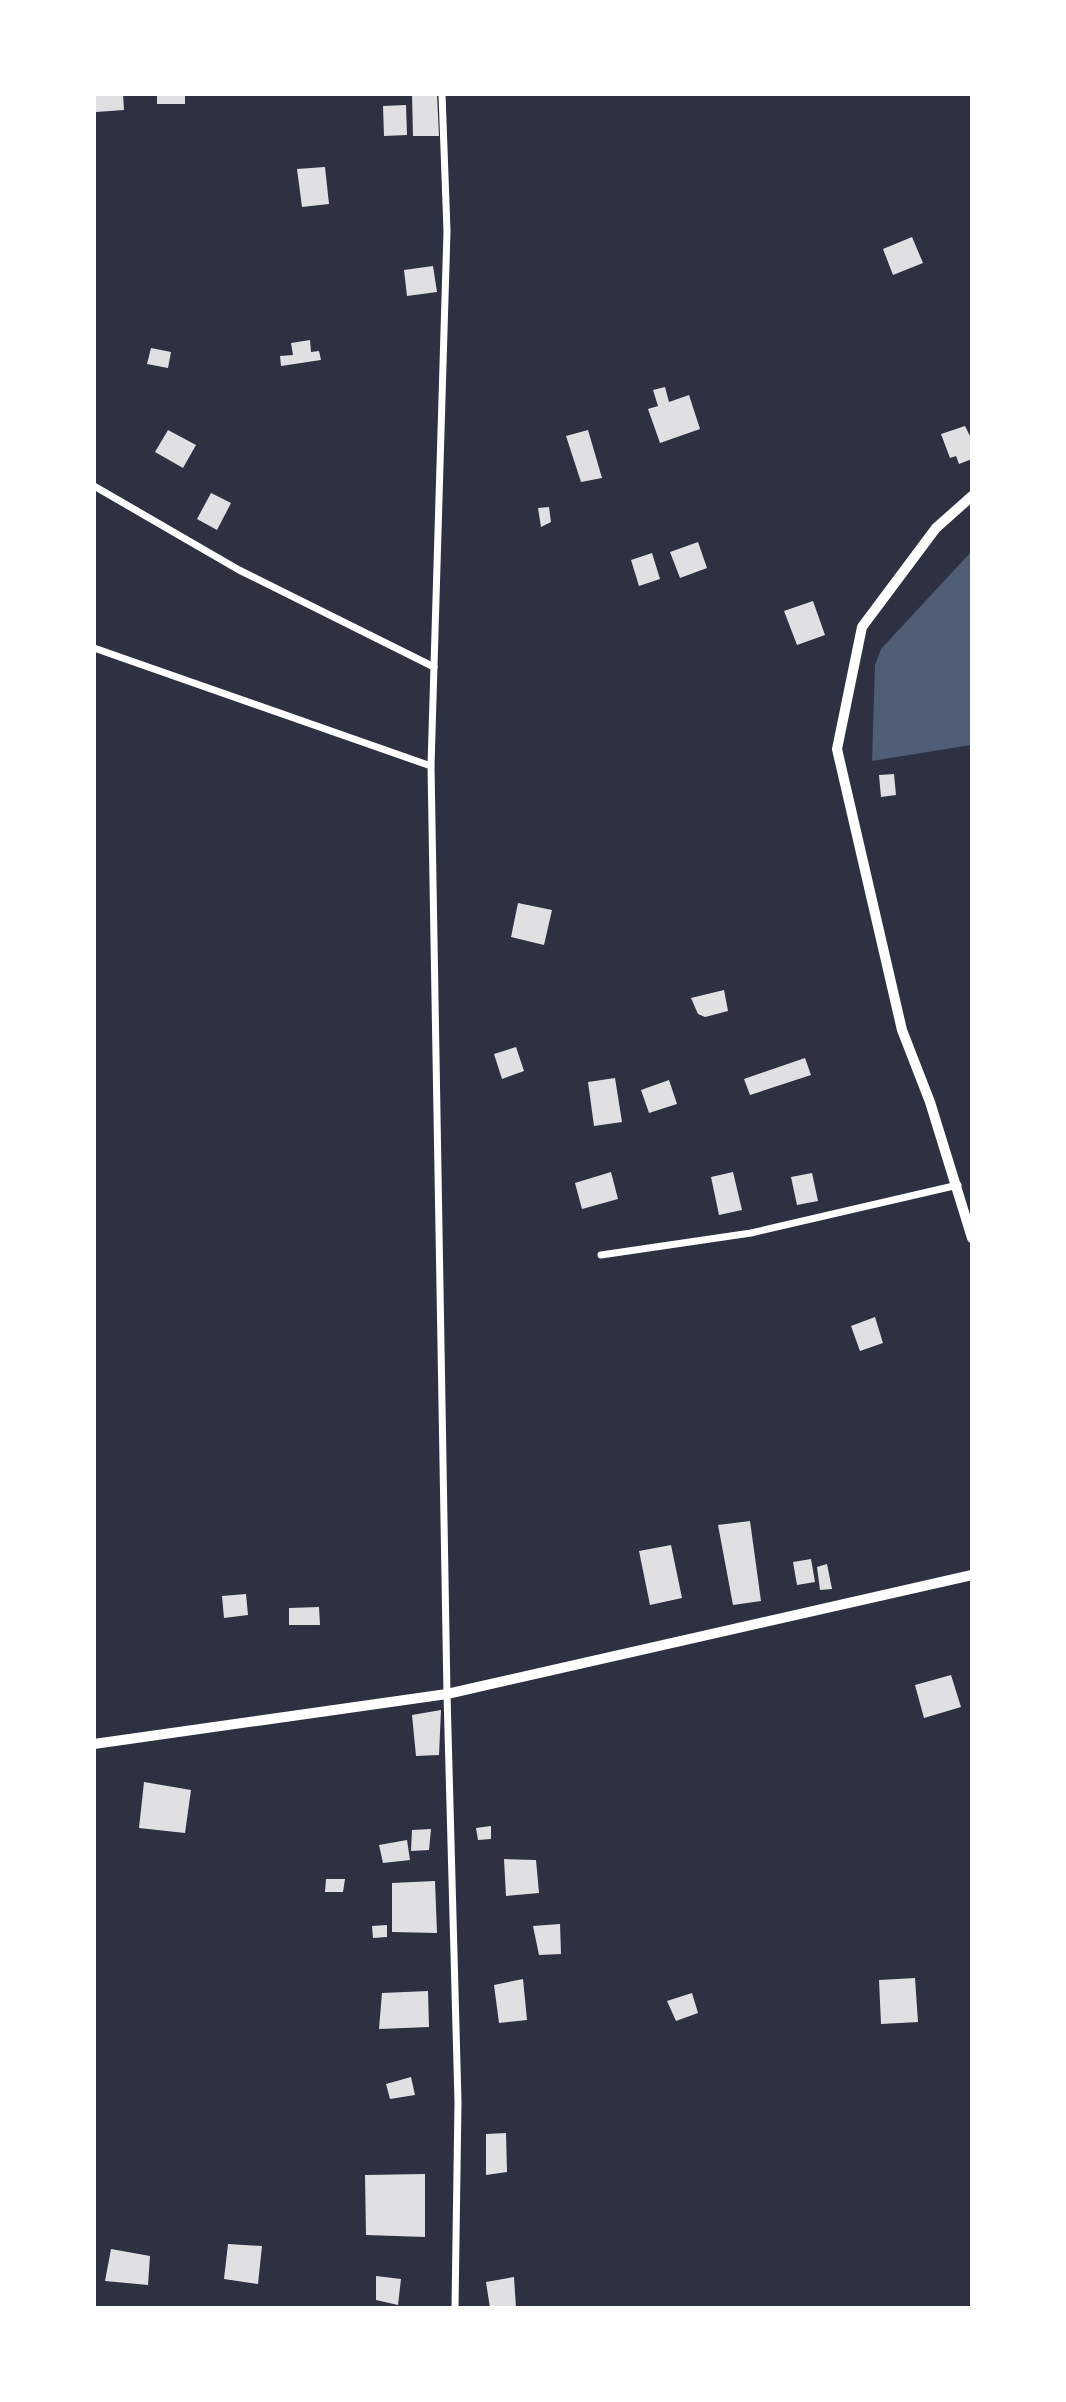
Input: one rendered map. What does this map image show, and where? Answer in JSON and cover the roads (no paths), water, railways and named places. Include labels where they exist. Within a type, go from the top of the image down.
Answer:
[{"type":"street","points":[[442,94],[447,231],[431,766],[447,1694],[458,2102],[455,2308]]},
{"type":"street","points":[[94,486],[239,570],[435,667]]},
{"type":"street","points":[[971,496],[936,528],[862,626],[837,749],[902,1030],[958,1185],[971,1238]]},
{"type":"street","points":[[94,648],[431,766]]},
{"type":"street","points":[[601,1255],[751,1233],[958,1185]]},
{"type":"street","points":[[94,1744],[447,1694],[971,1575]]},
{"type":"water","points":[[971,552],[971,745],[872,761],[875,665],[881,649]]}]
